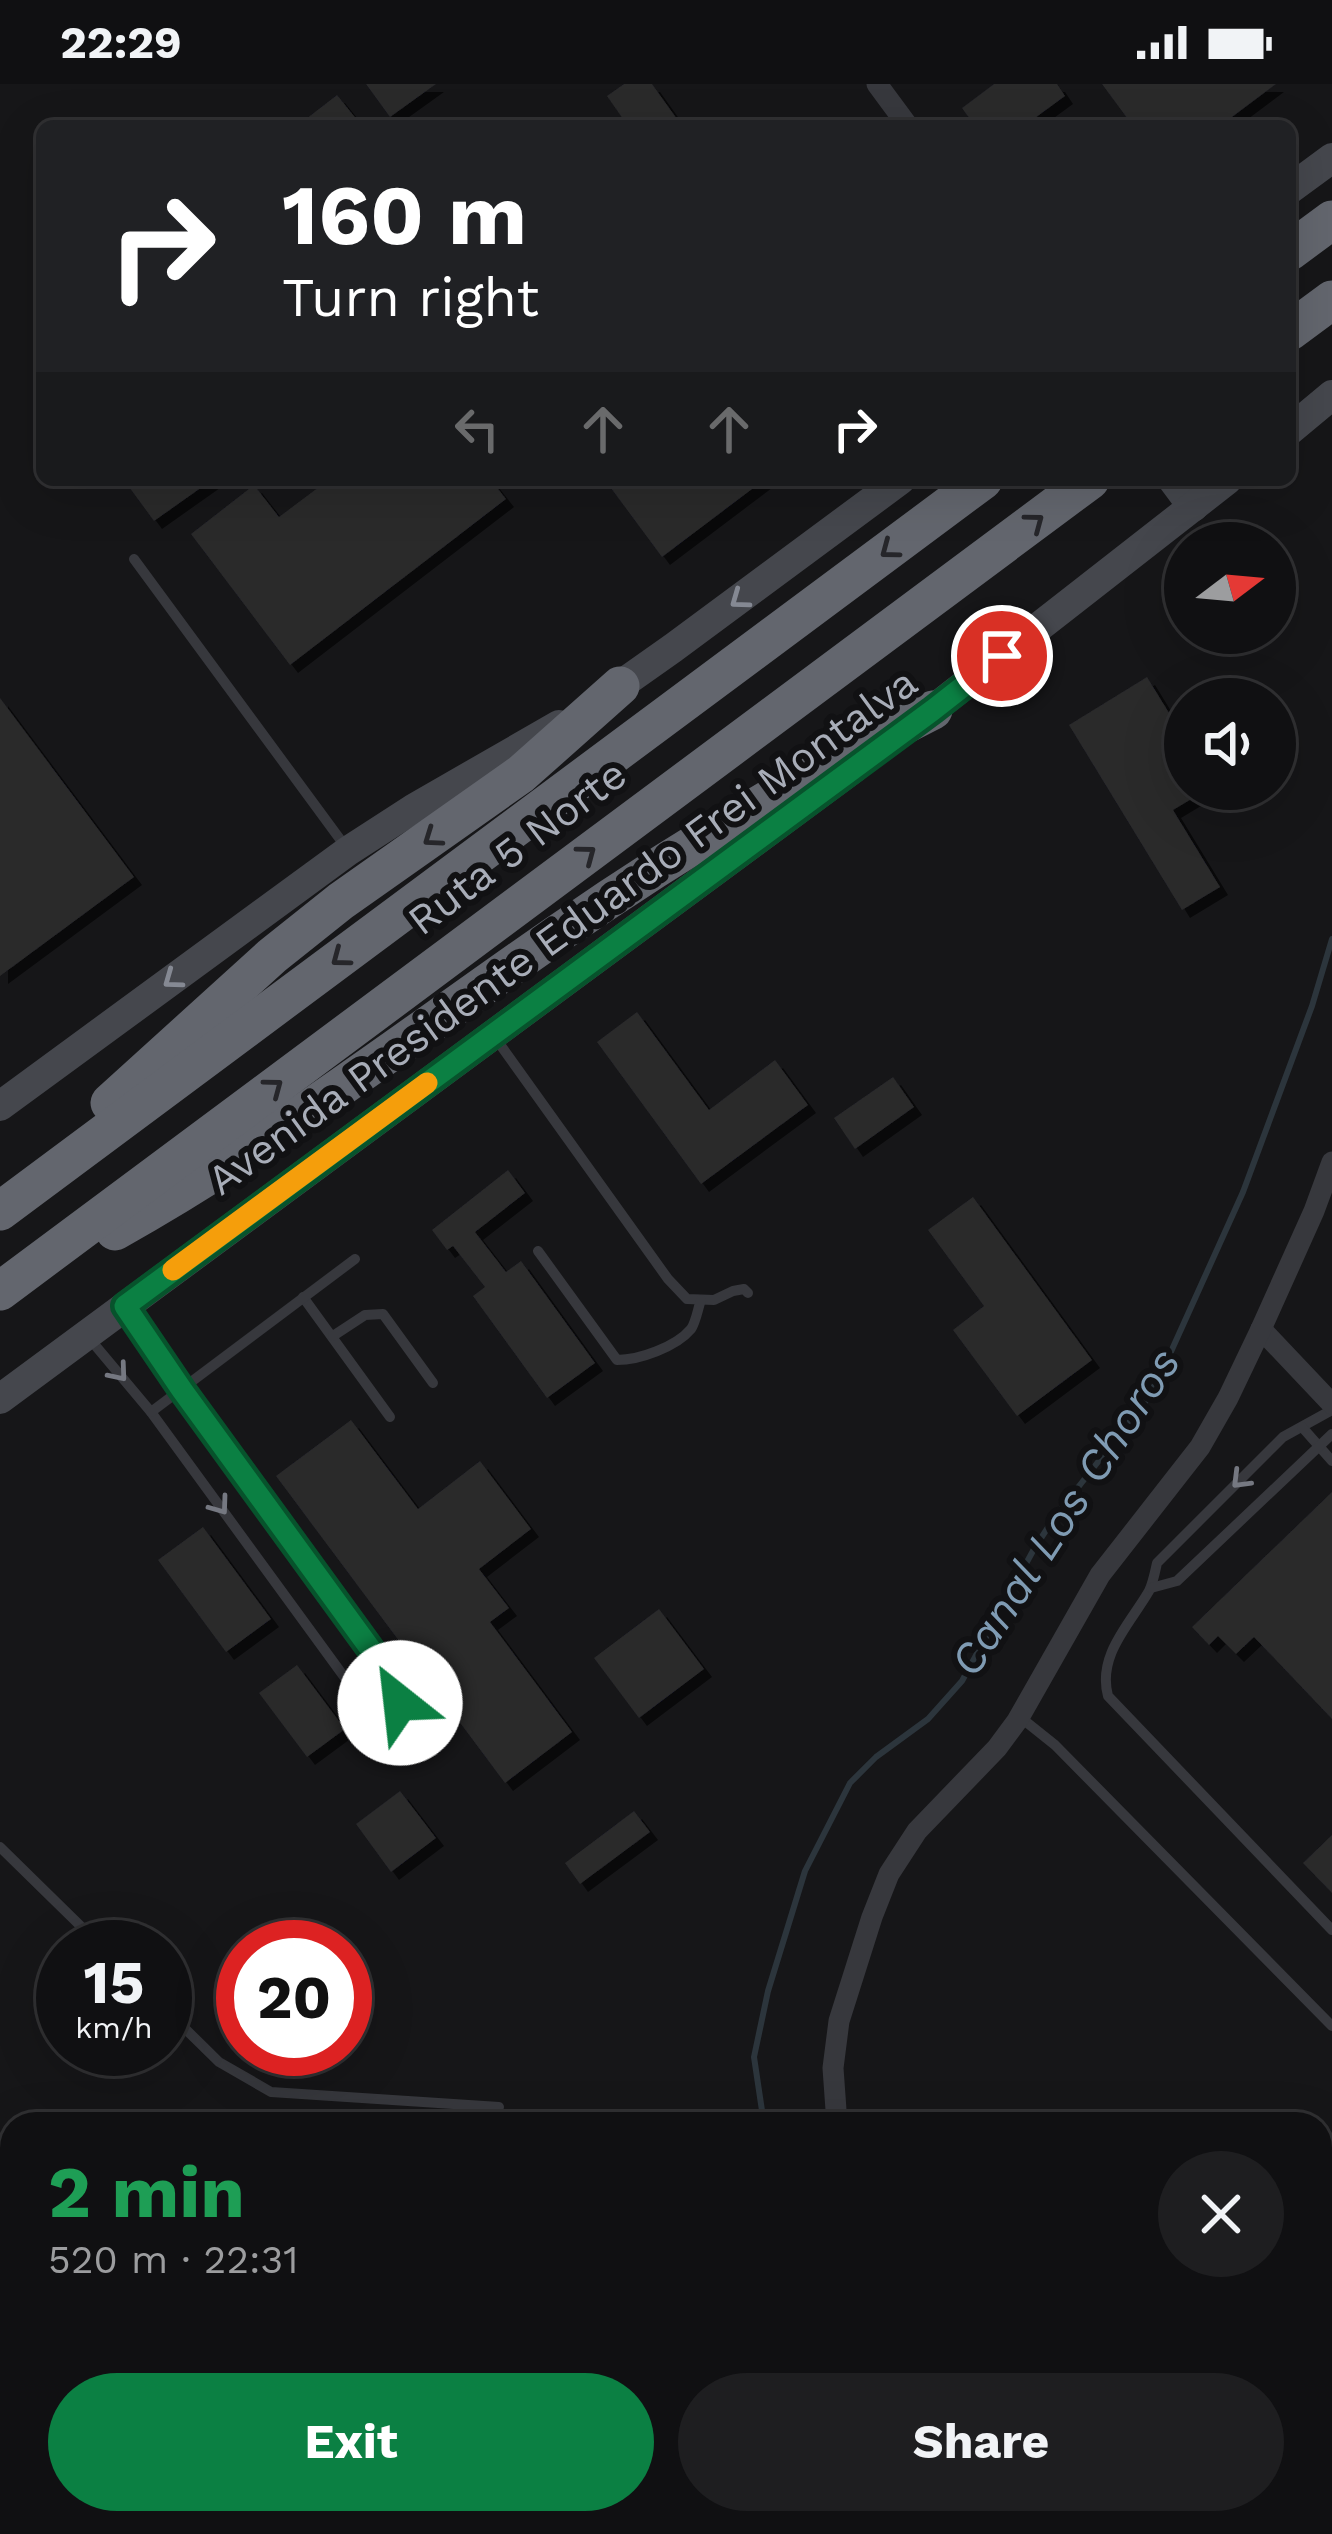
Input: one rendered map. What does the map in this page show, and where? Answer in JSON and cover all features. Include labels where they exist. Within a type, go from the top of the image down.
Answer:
[{"type":"highway","points":[[1296,247],[1332,220]]},
{"type":"highway","points":[[1296,327],[1332,300]]},
{"type":"highway","name":"Ruta 5 Norte","points":[[7,1206],[975,486]]},
{"type":"highway","name":"Ruta 5 Norte","points":[[0,1292],[1082,486]]},
{"type":"highway","points":[[7,1206],[145,1070],[272,956],[520,774],[620,686]]},
{"type":"highway","points":[[0,1292],[151,1211],[278,1133],[702,838],[808,775],[933,710]]},
{"type":"main road","points":[[1296,185],[1332,158]]},
{"type":"main road","points":[[1296,425],[1332,395]]},
{"type":"main road","points":[[0,1106],[348,850],[620,686],[892,486]]},
{"type":"main road","points":[[1177,486],[1193,507]]},
{"type":"main road","name":"Avenida Presidente Eduardo Frei Montalva","points":[[0,1399],[933,710],[1219,486]]},
{"type":"street","points":[[877,84],[904,120]]},
{"type":"street","points":[[836,2112],[833,2068],[839,2021],[890,1874],[916,1832],[1020,1718],[1100,1575],[1200,1447],[1261,1329],[1332,1162]]},
{"type":"street","points":[[1261,1329],[1332,1407]]},
{"type":"lane","points":[[134,559],[348,850]]},
{"type":"lane","points":[[493,1034],[687,1299],[714,1300],[744,1289],[748,1293]]},
{"type":"lane","points":[[538,1251],[617,1360],[657,1352],[692,1328],[701,1300]]},
{"type":"lane","points":[[151,1412],[355,1258]]},
{"type":"lane","points":[[303,1297],[389,1417]]},
{"type":"lane","points":[[87,1335],[151,1412],[372,1715],[389,1715],[400,1703],[401,1691],[125,1306]]},
{"type":"lane","points":[[333,1336],[365,1315],[383,1314],[433,1383]]},
{"type":"lane","points":[[1332,1407],[1283,1437],[1157,1563],[1151,1588],[1132,1612],[1104,1681],[1108,1696],[1332,1930]]},
{"type":"lane","points":[[1302,1427],[1332,1461]]},
{"type":"lane","points":[[1151,1588],[1178,1582],[1332,1434]]},
{"type":"lane","points":[[1020,1718],[1055,1745],[1332,2026]]},
{"type":"lane","points":[[0,1847],[74,1920]]},
{"type":"lane","points":[[192,2036],[219,2062],[271,2092],[499,2107]]},
{"type":"building","points":[[366,84],[436,84],[390,117]]},
{"type":"building","points":[[624,84],[652,84],[678,120],[624,120],[607,96]]},
{"type":"building","points":[[994,84],[1057,84],[1065,96],[1032,120],[971,120],[962,108]]},
{"type":"building","points":[[1102,84],[1276,84],[1228,120],[1129,120]]},
{"type":"building","points":[[337,95],[357,120],[305,120]]},
{"type":"building","points":[[128,486],[204,486],[154,521]]},
{"type":"building","points":[[253,486],[279,517],[319,487],[496,486],[506,499],[290,665],[191,534]]},
{"type":"building","points":[[609,486],[756,486],[662,557]]},
{"type":"building","points":[[1147,677],[1164,705],[1164,810],[1173,810],[1220,887],[1182,910],[1069,725]]},
{"type":"building","points":[[0,698],[134,877],[0,976]]},
{"type":"building","points":[[637,1012],[709,1110],[775,1060],[808,1105],[701,1184],[597,1042]]},
{"type":"building","points":[[893,1077],[914,1107],[855,1149],[834,1118]]},
{"type":"building","points":[[508,1170],[525,1193],[475,1232],[506,1272],[521,1261],[595,1363],[547,1398],[473,1296],[485,1287],[453,1246],[447,1250],[432,1230]]},
{"type":"building","points":[[973,1197],[1092,1360],[1017,1416],[953,1330],[984,1306],[928,1230]]},
{"type":"building","points":[[351,1420],[418,1509],[480,1461],[531,1529],[479,1569],[509,1608],[490,1622],[572,1732],[505,1783],[276,1476]]},
{"type":"building","points":[[1332,1492],[1332,1719],[1254,1637],[1236,1654],[1218,1636],[1209,1645],[1192,1627]]},
{"type":"building","points":[[203,1527],[271,1619],[226,1652],[158,1560]]},
{"type":"building","points":[[659,1609],[704,1669],[639,1718],[594,1658]]},
{"type":"building","points":[[297,1665],[345,1729],[307,1757],[259,1693]]},
{"type":"building","points":[[400,1791],[436,1838],[391,1872],[356,1824]]},
{"type":"building","points":[[634,1811],[650,1832],[580,1884],[565,1863]]},
{"type":"building","points":[[1332,1835],[1332,1893],[1303,1863]]},
{"type":"waterway","name":"Canal Los Choros","points":[[762,2112],[754,2057],[768,1991],[805,1871],[850,1783],[876,1757],[928,1719],[962,1681],[1054,1518],[1160,1376],[1243,1192],[1332,939]]},
{"type":"slow traffic","points":[[173,1270],[427,1083]]},
{"type":"route","points":[[400,1703],[401,1691],[125,1306],[1002,656]]}]
